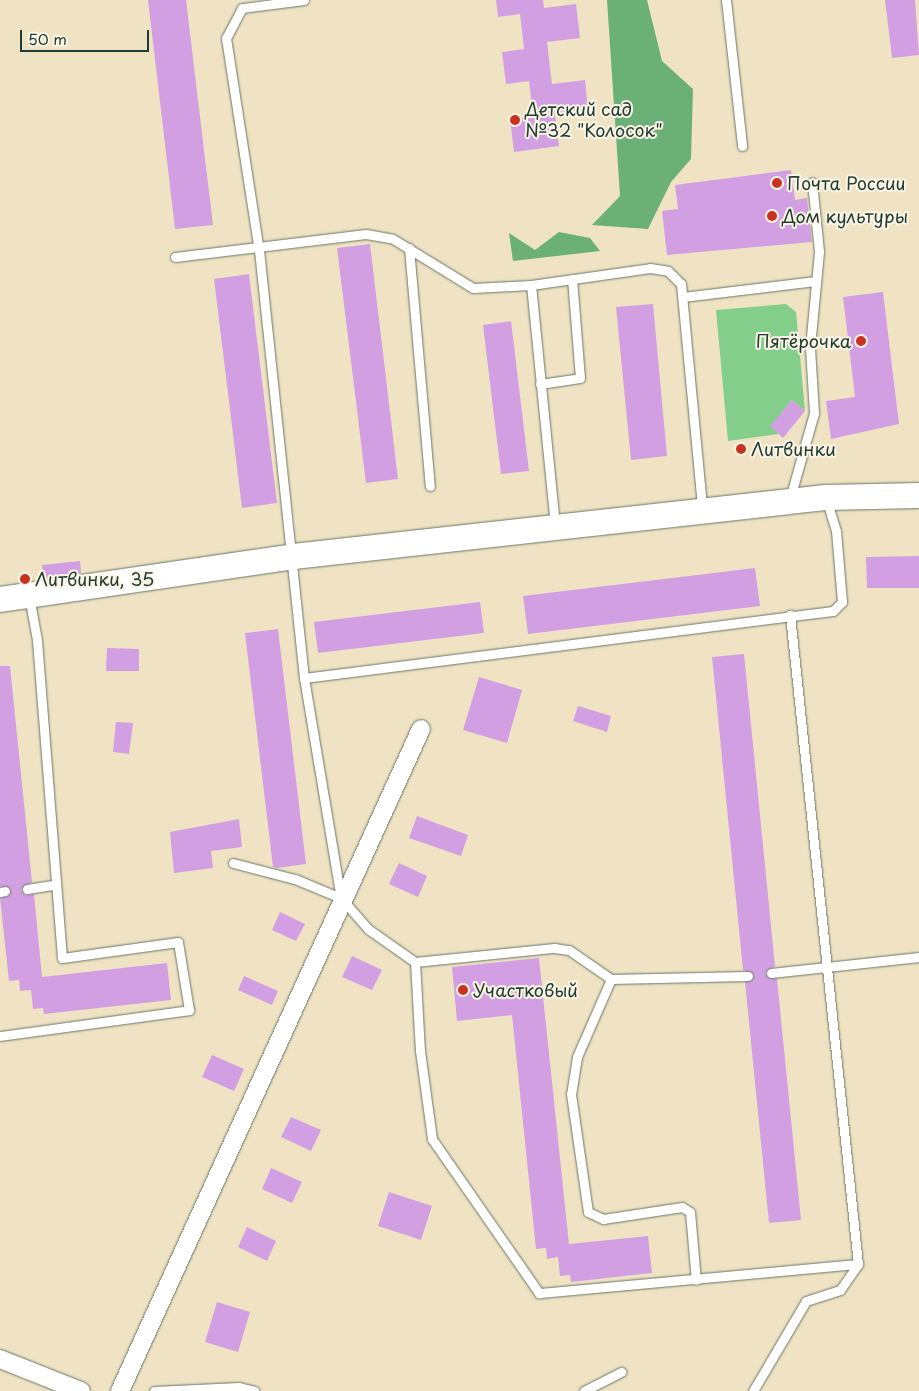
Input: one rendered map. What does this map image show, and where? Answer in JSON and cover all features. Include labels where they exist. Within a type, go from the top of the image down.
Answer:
[{"type":"street","points":[[0,599],[293,556],[825,497],[919,495]]},
{"type":"street","points":[[120,1391],[341,898],[422,729]]},
{"type":"street","points":[[0,1359],[82,1391]]},
{"type":"lane","points":[[304,0],[242,8],[226,38],[259,250],[293,556],[304,678],[341,898]]},
{"type":"lane","points":[[726,0],[742,146]]},
{"type":"lane","points":[[790,501],[814,414],[810,347],[814,281],[819,251],[812,182]]},
{"type":"lane","points":[[176,257],[259,250],[366,234],[393,239],[473,288],[531,285],[650,268],[668,271],[681,284],[683,297],[703,511]]},
{"type":"lane","points":[[410,248],[430,486]]},
{"type":"lane","points":[[540,384],[580,378],[572,279]]},
{"type":"lane","points":[[683,297],[814,281]]},
{"type":"lane","points":[[531,285],[556,528]]},
{"type":"lane","points":[[304,678],[833,611],[842,602],[836,531],[825,497]]},
{"type":"lane","points":[[0,1036],[189,1010],[178,942],[62,958],[53,885],[37,640],[29,594]]},
{"type":"lane","points":[[754,1391],[806,1301],[840,1290],[858,1264],[790,615]]},
{"type":"lane","points":[[233,863],[295,879],[341,898],[368,929],[415,962],[554,948],[570,950],[611,979],[748,976]]},
{"type":"lane","points":[[27,888],[53,885]]},
{"type":"lane","points":[[771,973],[919,957]]},
{"type":"lane","points":[[415,962],[420,1051],[432,1139],[535,1289],[545,1293],[858,1264]]},
{"type":"lane","points":[[611,979],[577,1057],[571,1094],[588,1212],[603,1218],[682,1207],[690,1212],[696,1280]]},
{"type":"lane","points":[[584,1391],[621,1372]]},
{"type":"lane","points":[[154,1391],[239,1387],[255,1391]]},
{"type":"green space","points":[[607,0],[647,0],[662,61],[693,89],[691,159],[671,182],[648,229],[592,225],[620,196]]},
{"type":"green space","points":[[559,232],[590,238],[600,251],[513,261],[509,233],[535,250]]},
{"type":"green space","points":[[786,304],[796,312],[805,411],[792,400],[771,426],[779,434],[728,441],[716,310]]},
{"type":"building","points":[[148,0],[186,0],[213,225],[175,229]]},
{"type":"building","points":[[496,0],[543,0],[544,8],[576,4],[580,38],[547,42],[552,84],[585,80],[588,110],[555,114],[559,146],[514,152],[510,119],[533,116],[529,81],[506,84],[502,52],[524,49],[520,14],[498,17]]},
{"type":"building","points":[[885,0],[915,0],[919,55],[892,58]]},
{"type":"building","points":[[791,170],[795,200],[807,198],[812,242],[667,255],[662,211],[678,209],[675,185]]},
{"type":"building","points":[[370,244],[398,479],[366,483],[337,248]]},
{"type":"building","points":[[249,274],[277,503],[242,508],[214,279]]},
{"type":"building","points":[[883,292],[899,424],[831,439],[826,401],[855,397],[843,297]]},
{"type":"building","points":[[653,304],[667,456],[631,460],[616,307]]},
{"type":"building","points":[[511,321],[529,471],[501,474],[483,325]]},
{"type":"building","points":[[792,400],[805,411],[783,438],[770,426]]},
{"type":"building","points":[[919,556],[919,588],[867,588],[866,557]]},
{"type":"building","points":[[80,561],[81,573],[43,578],[42,565]]},
{"type":"building","points":[[755,568],[760,606],[528,634],[523,596]]},
{"type":"building","points":[[480,602],[484,633],[318,653],[314,622]]},
{"type":"building","points":[[278,629],[306,864],[277,868],[273,867],[245,633]]},
{"type":"building","points":[[107,648],[139,649],[139,671],[106,671]]},
{"type":"building","points":[[744,654],[775,966],[765,973],[777,979],[801,1220],[769,1223],[745,982],[754,975],[743,970],[712,657]]},
{"type":"building","points":[[0,666],[10,666],[32,882],[21,889],[25,895],[34,894],[42,977],[167,963],[171,1000],[44,1014],[43,1008],[33,1009],[31,990],[20,991],[19,980],[9,981],[0,898],[11,890],[0,886]]},
{"type":"building","points":[[479,677],[522,690],[507,743],[463,730]]},
{"type":"building","points":[[578,706],[611,716],[607,732],[573,721]]},
{"type":"building","points":[[116,722],[133,723],[129,754],[113,752]]},
{"type":"building","points":[[417,816],[468,835],[461,856],[409,838]]},
{"type":"building","points":[[239,819],[242,847],[211,851],[213,868],[174,873],[170,832]]},
{"type":"building","points":[[399,863],[427,876],[418,897],[389,884]]},
{"type":"building","points":[[280,912],[305,924],[296,941],[272,930]]},
{"type":"building","points":[[352,956],[382,970],[372,990],[342,977]]},
{"type":"building","points":[[539,958],[569,1244],[648,1236],[652,1273],[571,1282],[570,1275],[560,1276],[558,1257],[547,1259],[546,1248],[536,1249],[512,1015],[457,1021],[452,967]]},
{"type":"building","points":[[244,976],[278,991],[272,1005],[238,990]]},
{"type":"building","points":[[212,1055],[244,1069],[234,1091],[202,1077]]},
{"type":"building","points":[[291,1117],[321,1130],[311,1151],[281,1137]]},
{"type":"building","points":[[271,1168],[302,1182],[292,1203],[262,1189]]},
{"type":"building","points":[[389,1192],[432,1206],[421,1240],[378,1226]]},
{"type":"building","points":[[247,1227],[276,1241],[267,1261],[238,1247]]},
{"type":"building","points":[[217,1302],[250,1312],[238,1352],[205,1342]]},
{"type":"place","name":"Детский сад №32 \"Колосок\"","points":[[515,120]]},
{"type":"place","name":"Почта России","points":[[777,183]]},
{"type":"place","name":"Дом культуры","points":[[772,216]]},
{"type":"place","name":"Пятёрочка","points":[[861,341]]},
{"type":"place","name":"Литвинки","points":[[741,449]]},
{"type":"place","name":"Литвинки, 35","points":[[25,579]]},
{"type":"place","name":"Участковый","points":[[463,990]]}]
